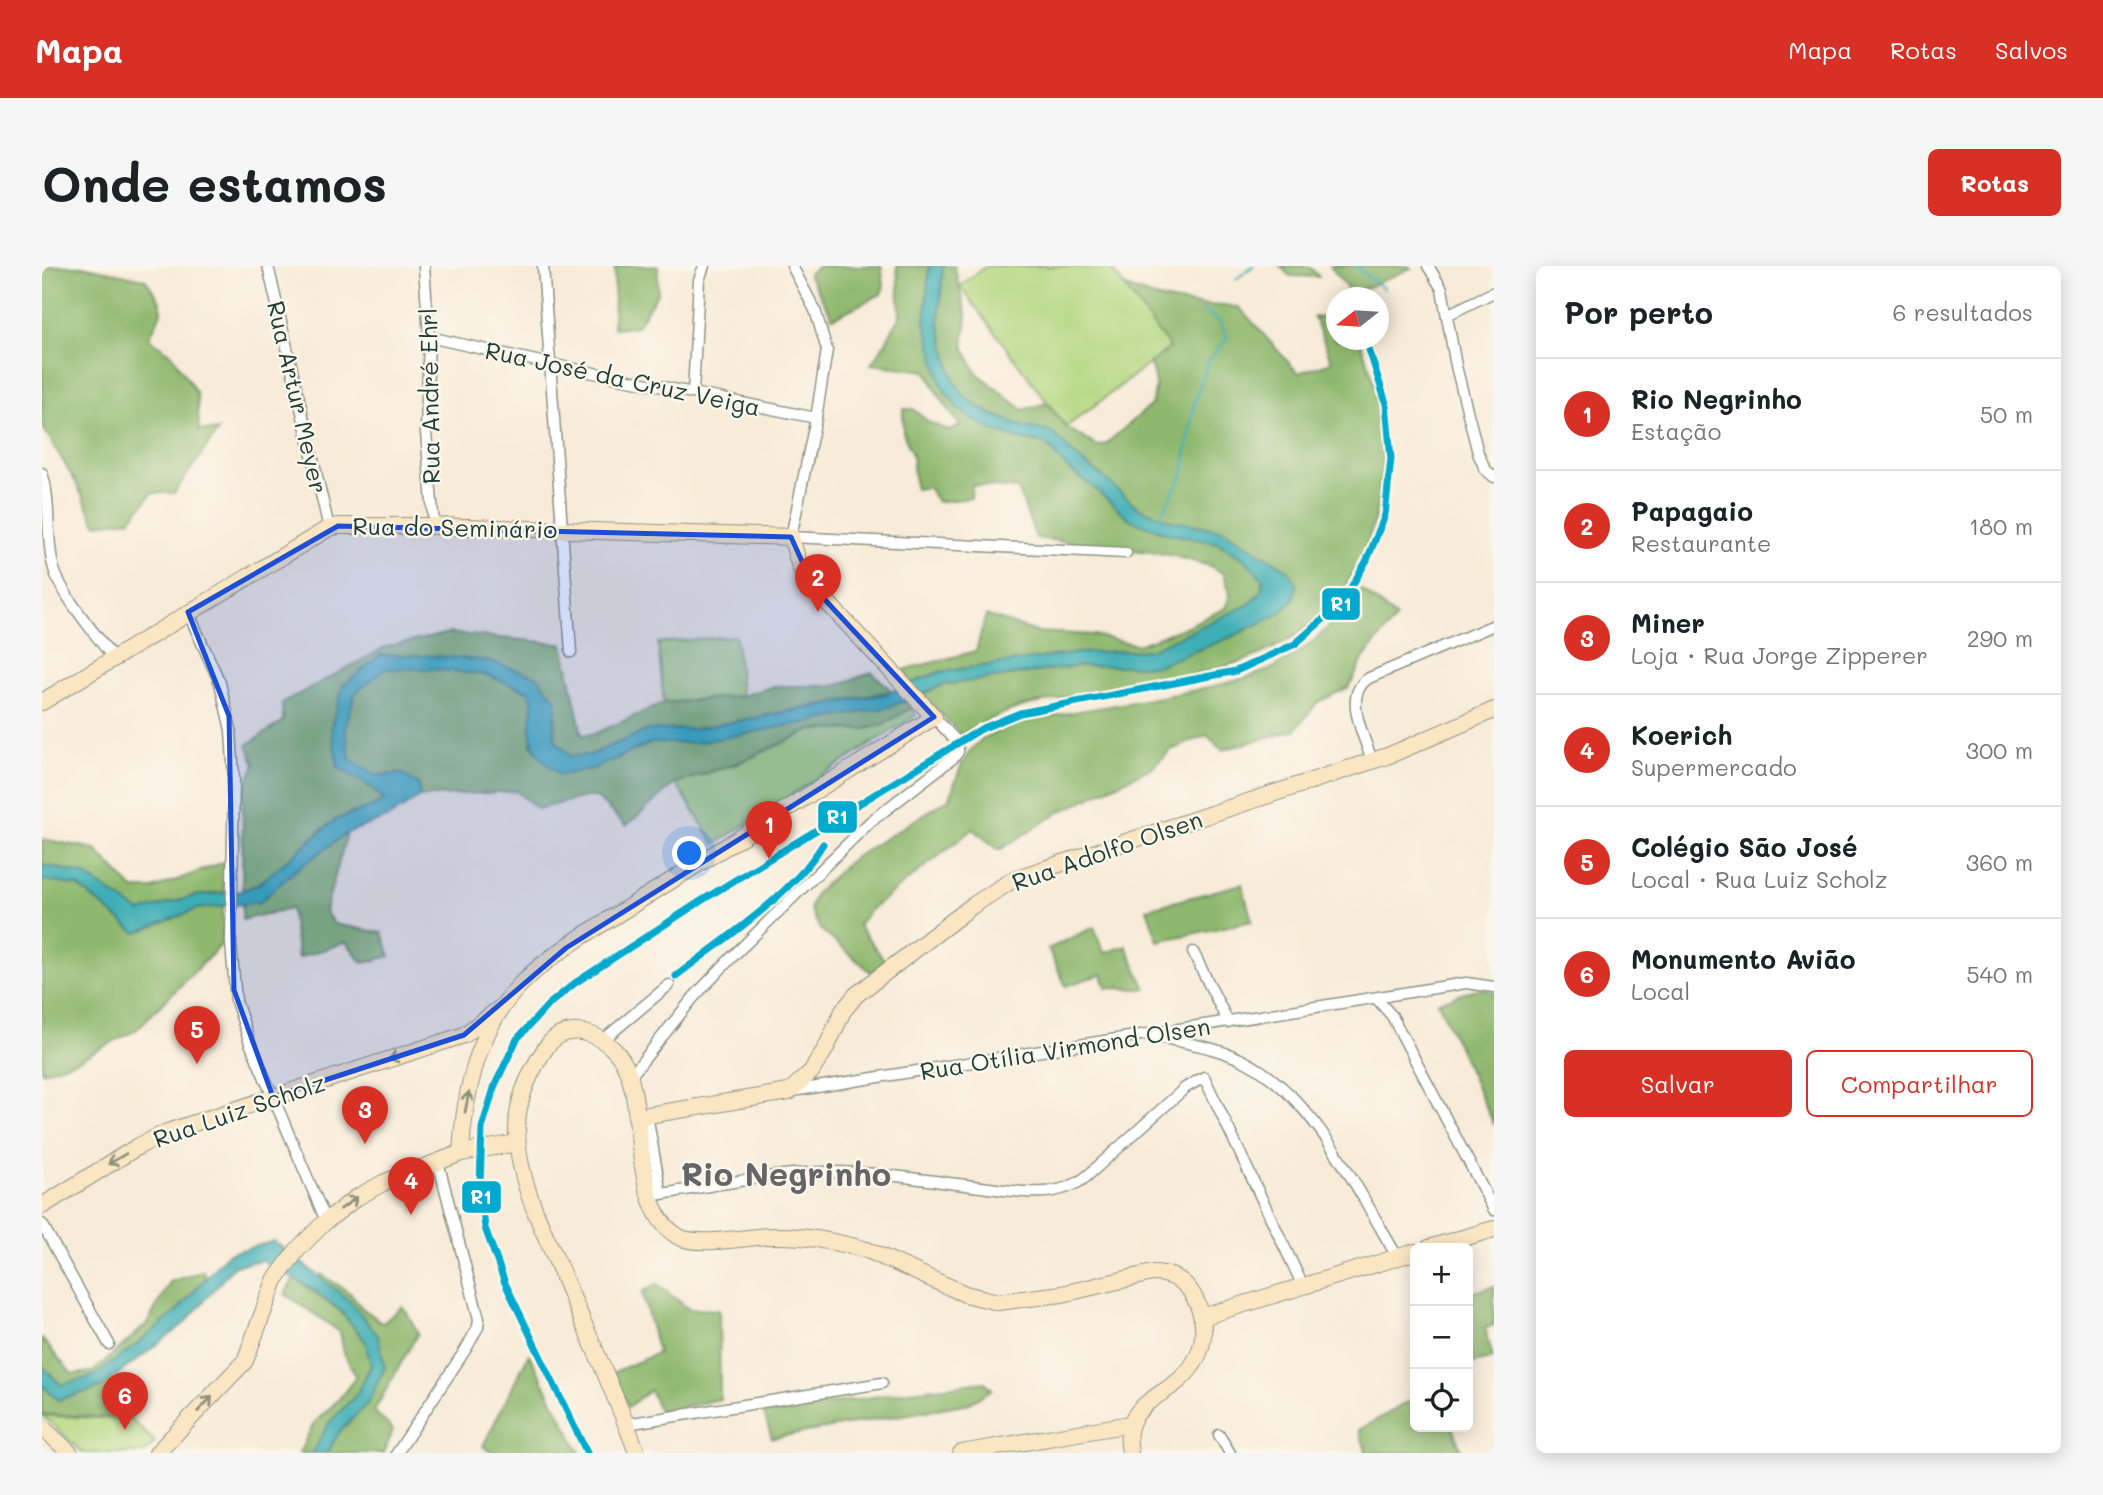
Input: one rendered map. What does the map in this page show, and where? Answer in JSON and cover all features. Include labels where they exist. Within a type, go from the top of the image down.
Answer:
[{"type":"main road","name":"Rua do Seminário","points":[[42,702],[329,528],[338,526],[562,529],[791,537]]},
{"type":"main road","points":[[461,1153],[466,1108],[480,1052],[501,1008],[520,984],[566,948],[934,718],[814,588],[800,567],[791,537]]},
{"type":"main road","name":"Rua Adolfo Olsen","points":[[789,1092],[811,1072],[826,1048],[843,1011],[856,995],[1003,885],[1036,870],[1372,761],[1494,710]]},
{"type":"main road","name":"Rua Luiz Scholz","points":[[42,1206],[152,1139],[464,1035],[501,1008]]},
{"type":"main road","points":[[637,1453],[533,1206],[517,1143],[519,1109],[524,1089],[547,1046],[559,1034],[575,1030],[603,1041],[622,1059],[641,1116],[658,1213],[673,1232],[690,1241],[785,1236],[853,1246],[965,1294],[998,1302],[1062,1294],[1138,1276],[1163,1273],[1184,1283],[1192,1292],[1202,1317],[1205,1334],[1202,1349],[1185,1375],[1137,1413],[1130,1424],[1130,1453]]},
{"type":"main road","points":[[464,1035],[473,1041],[480,1052]]},
{"type":"main road","name":"Rua Otília Virmond Olsen","points":[[641,1116],[789,1092]]},
{"type":"main road","points":[[157,1453],[245,1361],[275,1280],[298,1249],[326,1221],[368,1191],[438,1161],[461,1153],[517,1143]]},
{"type":"main road","points":[[1446,1243],[1494,1229]]},
{"type":"main road","points":[[1202,1317],[1410,1254]]},
{"type":"main road","points":[[961,1453],[1130,1424]]},
{"type":"main road","points":[[42,1427],[70,1453]]},
{"type":"street","name":"Rua Artur Meyer","points":[[268,266],[329,528]]},
{"type":"street","name":"Rua André Ehrl","points":[[425,266],[429,337],[426,432],[434,526]]},
{"type":"street","points":[[542,266],[571,652]]},
{"type":"street","points":[[693,393],[699,280],[704,266]]},
{"type":"street","points":[[792,266],[815,310],[827,350],[791,537],[1126,553]]},
{"type":"street","points":[[1429,266],[1442,289],[1459,377],[1478,453],[1485,469],[1494,477]]},
{"type":"street","points":[[1447,315],[1494,292]]},
{"type":"street","name":"Rua José da Cruz Veiga","points":[[429,337],[816,418]]},
{"type":"street","points":[[42,473],[46,487],[51,552],[57,578],[113,659]]},
{"type":"street","points":[[188,612],[220,683],[229,716],[233,762],[232,958],[236,1001],[250,1043],[326,1221]]},
{"type":"street","points":[[1372,761],[1356,708],[1357,689],[1369,678],[1494,625]]},
{"type":"street","points":[[630,1077],[693,998],[731,958],[870,822],[953,758],[958,752],[958,743],[934,718]]},
{"type":"street","points":[[1193,952],[1228,1022]]},
{"type":"street","name":"Rua Otília Virmond Olsen","points":[[789,1092],[1465,983],[1494,987]]},
{"type":"street","points":[[603,1041],[669,985]]},
{"type":"street","points":[[1376,998],[1392,1016],[1494,1210]]},
{"type":"street","points":[[1149,1034],[1231,1055],[1247,1062],[1281,1087],[1325,1138],[1398,1258]]},
{"type":"street","points":[[656,1195],[825,1172],[878,1175],[1030,1192],[1064,1190],[1086,1177],[1185,1088],[1204,1077],[1303,1286]]},
{"type":"street","points":[[397,1453],[478,1327],[479,1319],[438,1161]]},
{"type":"street","points":[[42,1224],[109,1344]]},
{"type":"street","points":[[626,1424],[883,1383]]},
{"type":"street","points":[[1219,1435],[1230,1453]]},
{"type":"highlighted area","points":[[338,526],[791,537],[814,588],[934,717],[566,948],[464,1035],[273,1097],[234,990],[229,716],[188,612]]},
{"type":"green space","points":[[42,266],[81,266],[145,279],[161,308],[149,338],[172,355],[197,394],[199,430],[218,431],[174,493],[152,493],[130,520],[96,524],[75,481],[42,426]]},
{"type":"green space","points":[[615,266],[658,266],[658,292],[637,326],[613,328]]},
{"type":"green space","points":[[819,266],[881,266],[884,286],[881,294],[833,318],[808,274]]},
{"type":"green space","points":[[897,266],[929,266],[942,387],[1018,439],[1046,444],[1066,467],[1131,520],[1166,533],[1218,543],[1244,559],[1263,579],[1261,592],[1250,604],[1150,650],[1077,653],[939,672],[912,683],[903,670],[976,651],[986,615],[1037,632],[1094,635],[1138,645],[1226,608],[1230,594],[1224,574],[1210,566],[1166,554],[1036,538],[1018,489],[972,485],[971,498],[937,502],[928,487],[915,489],[912,455],[903,432],[903,409],[913,409],[930,423],[950,431],[960,426],[926,371],[871,364],[900,315]]},
{"type":"green space","points":[[943,266],[954,266],[967,317],[963,345],[976,372],[1023,410],[1047,403],[1066,427],[1097,446],[1106,444],[1151,405],[1156,386],[1150,363],[1170,348],[1124,286],[1167,300],[1239,307],[1298,373],[1332,362],[1327,350],[1363,350],[1379,404],[1383,449],[1380,494],[1375,516],[1354,572],[1322,614],[1282,643],[1236,664],[1184,677],[1024,706],[961,735],[922,694],[943,685],[1078,666],[1156,666],[1229,638],[1279,614],[1288,570],[1138,508],[1075,456],[1052,432],[1022,426],[991,414],[967,399],[954,381],[939,323]]},
{"type":"green space","points":[[986,266],[1109,266],[1170,348],[1066,427],[960,286]]},
{"type":"green space","points":[[1280,266],[1309,266],[1319,277],[1290,276]]},
{"type":"green space","points":[[1330,266],[1411,268],[1368,287],[1346,287]]},
{"type":"green space","points":[[1314,317],[1326,317],[1326,347]]},
{"type":"green space","points":[[1361,589],[1396,618],[1364,657],[1349,687],[1318,702],[1295,730],[1222,750],[1207,735],[1171,750],[1153,767],[1060,812],[999,850],[973,829],[870,910],[858,925],[885,961],[872,973],[820,929],[810,909],[815,894],[852,859],[950,798],[966,758],[983,739],[1005,728],[1029,721],[1177,694],[1263,672],[1284,662],[1309,644],[1342,613]]},
{"type":"green space","points":[[449,633],[563,644],[582,735],[594,734],[664,703],[741,696],[775,686],[835,686],[872,672],[892,691],[694,729],[648,730],[590,755],[570,756],[555,740],[556,701],[489,661],[380,655],[343,686],[338,767],[369,786],[384,799],[372,807],[334,821],[279,868],[242,891],[243,793],[255,764],[247,745],[283,721],[282,703],[386,647]]},
{"type":"green space","points":[[736,636],[741,696],[664,703],[658,643]]},
{"type":"green space","points":[[384,669],[433,669],[487,675],[529,692],[533,711],[531,745],[593,769],[651,743],[695,743],[889,707],[904,701],[911,708],[882,725],[864,729],[811,730],[738,763],[676,783],[626,826],[596,797],[585,797],[538,809],[516,791],[420,797],[418,784],[403,774],[376,775],[350,759],[345,728],[355,693]]},
{"type":"green space","points":[[911,708],[916,715],[715,844],[676,783],[738,763],[811,730],[864,729],[882,725]]},
{"type":"green space","points":[[347,833],[325,911],[334,924],[382,933],[390,956],[363,963],[346,942],[298,958],[291,908],[242,920],[242,904],[260,902],[293,872]]},
{"type":"green space","points":[[42,839],[95,849],[133,889],[153,889],[224,862],[224,892],[194,896],[140,912],[83,874],[42,865]]},
{"type":"green space","points":[[42,880],[78,886],[136,933],[197,909],[223,906],[223,943],[136,1030],[78,1060],[42,1072]]},
{"type":"green space","points":[[1242,884],[1252,921],[1158,941],[1147,909]]},
{"type":"green space","points":[[1094,927],[1104,953],[1126,946],[1146,989],[1106,988],[1102,974],[1066,986],[1048,949]]},
{"type":"green space","points":[[1484,989],[1494,992],[1494,1125],[1438,1002]]},
{"type":"green space","points":[[203,1271],[206,1278],[175,1313],[94,1376],[61,1385],[42,1366],[42,1339],[72,1374],[93,1372],[147,1324],[170,1282]]},
{"type":"green space","points":[[321,1274],[350,1293],[362,1308],[383,1323],[403,1306],[418,1333],[374,1411],[393,1430],[384,1453],[327,1453],[340,1431],[368,1403],[385,1367],[319,1277]]},
{"type":"green space","points":[[294,1278],[340,1311],[366,1342],[371,1365],[356,1395],[329,1423],[312,1453],[299,1453],[314,1423],[338,1400],[356,1377],[344,1353],[340,1332],[285,1294]]},
{"type":"green space","points":[[657,1284],[689,1309],[719,1310],[720,1399],[660,1412],[650,1390],[628,1407],[614,1372],[658,1353],[642,1292]]},
{"type":"green space","points":[[1494,1286],[1494,1325],[1485,1328],[1493,1358],[1474,1363],[1473,1360],[1473,1292]]},
{"type":"green space","points":[[529,1354],[580,1453],[492,1453],[483,1446]]},
{"type":"green space","points":[[110,1381],[135,1410],[131,1419],[42,1414],[42,1385],[58,1400],[100,1388]]},
{"type":"green space","points":[[985,1382],[992,1389],[970,1403],[772,1438],[764,1414],[911,1391]]},
{"type":"green space","points":[[1410,1401],[1410,1432],[1454,1432],[1462,1453],[1367,1453],[1359,1430]]},
{"type":"green space","points":[[43,1416],[131,1419],[155,1442],[145,1453],[83,1453]]},
{"type":"water","points":[[929,266],[943,266],[939,323],[954,381],[967,399],[991,414],[1022,426],[1052,432],[1075,456],[1138,508],[1170,520],[1223,530],[1288,570],[1297,584],[1293,601],[1279,614],[1229,638],[1156,666],[1078,666],[943,685],[889,707],[695,743],[651,743],[593,769],[560,775],[542,759],[534,747],[531,733],[533,704],[529,691],[487,675],[433,669],[385,669],[355,693],[345,728],[350,759],[376,775],[403,774],[418,784],[420,797],[389,817],[347,833],[293,872],[260,902],[197,909],[136,933],[78,886],[42,880],[43,865],[83,874],[140,912],[194,896],[242,891],[259,884],[335,820],[378,805],[384,800],[369,786],[338,767],[331,727],[343,686],[380,655],[489,661],[537,676],[557,701],[555,740],[570,756],[590,755],[648,730],[694,729],[885,694],[939,672],[1077,653],[1150,650],[1250,604],[1261,592],[1263,579],[1244,559],[1218,543],[1166,533],[1131,520],[1066,467],[1046,444],[1018,439],[985,427],[958,409],[942,387],[925,323]]},
{"type":"water","points":[[274,1241],[350,1301],[378,1336],[385,1367],[368,1403],[340,1431],[327,1453],[312,1453],[329,1423],[356,1395],[371,1366],[366,1342],[340,1310],[311,1288],[261,1260],[234,1266],[185,1323],[100,1388],[58,1400],[42,1385],[42,1366],[61,1385],[94,1376],[175,1313],[227,1254]]},
{"type":"waterway","points":[[1236,279],[1253,266]]},
{"type":"waterway","points":[[1355,266],[1381,287]]},
{"type":"waterway","points":[[1160,517],[1183,474],[1194,404],[1209,360],[1227,338],[1221,323],[1202,309]]},
{"type":"transit line","name":"R1","points":[[587,1453],[505,1283],[485,1228],[480,1185],[482,1128],[495,1085],[517,1039],[548,1005],[575,983],[701,901],[981,729],[1020,713],[1236,671],[1295,644],[1342,603],[1367,560],[1385,515],[1391,459],[1386,403],[1369,350]]},
{"type":"transit line","name":"R1","points":[[676,976],[776,898],[810,863],[823,844]]},
{"type":"place","name":"Papagaio","points":[[818,612]]},
{"type":"place","name":"Rio Negrinho","points":[[769,859]]},
{"type":"place","name":"Colégio São José","points":[[197,1064]]},
{"type":"place","name":"Miner","points":[[365,1144]]},
{"type":"place","name":"Koerich","points":[[411,1215]]},
{"type":"place","name":"Monumento Avião","points":[[125,1430]]},
{"type":"district","name":"Rio Negrinho","points":[[786,1173]]}]
